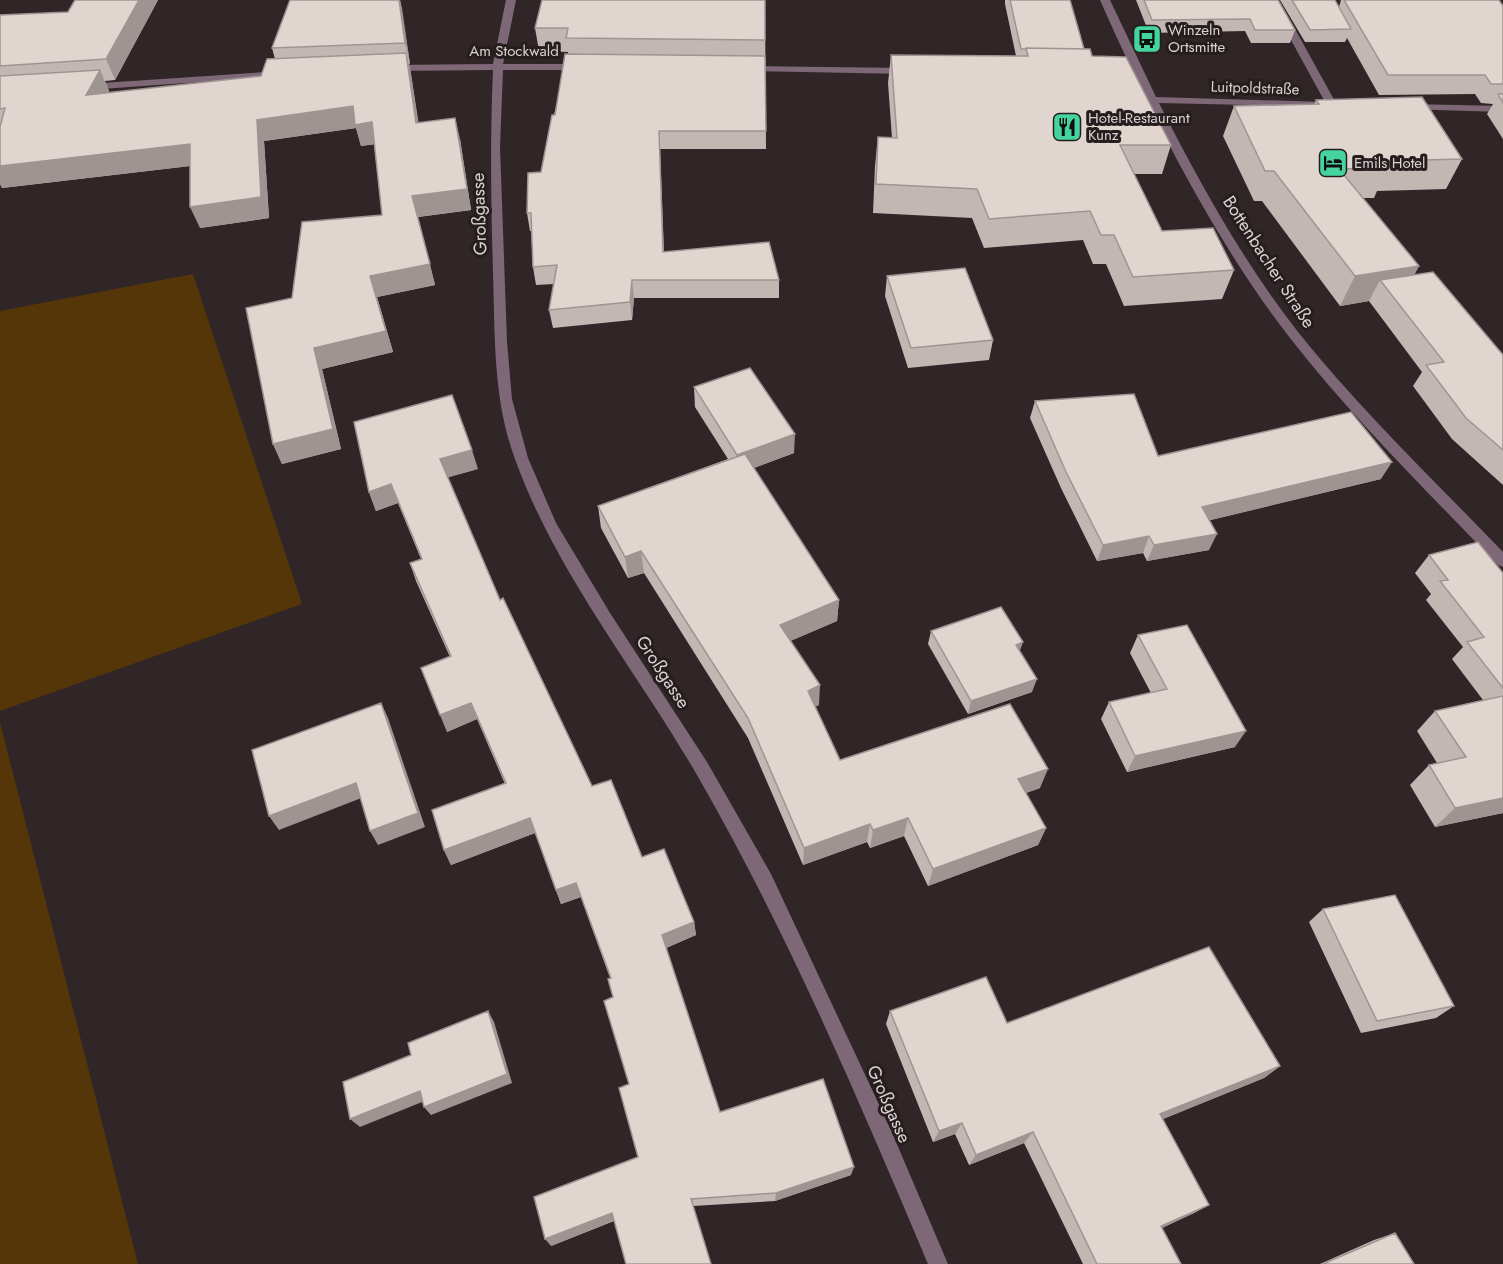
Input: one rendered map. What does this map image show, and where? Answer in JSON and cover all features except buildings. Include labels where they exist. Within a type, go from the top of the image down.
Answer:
[{"type":"street","name":"Großgasse","points":[[511,0],[498,66],[495,147],[501,342],[506,399],[521,458],[550,524],[605,617],[700,767],[765,880],[883,1135],[938,1264]]},
{"type":"street","name":"Bottenbacher Straße","points":[[1105,0],[1150,100],[1199,188],[1260,288],[1294,335],[1336,385],[1503,561]]},
{"type":"street","name":"Luitpoldstraße","points":[[1150,100],[1338,106],[1274,0]]},
{"type":"street","name":"Am Stockwald","points":[[374,69],[498,66],[590,67]]},
{"type":"street","points":[[740,69],[914,71]]},
{"type":"street","points":[[72,88],[298,73]]},
{"type":"street","points":[[1125,73],[1137,74]]},
{"type":"street","points":[[1400,107],[1503,109]]},
{"type":"shaded area","points":[[193,274],[302,604],[0,711],[0,311]]},
{"type":"shaded area","points":[[0,722],[138,1264],[0,1264]]},
{"type":"place","name":"Winzeln Ortsmitte","points":[[1147,39]]},
{"type":"place","name":"Hotel-Restaurant Kunz","points":[[1067,127]]},
{"type":"place","name":"Emils Hotel","points":[[1333,163]]}]
